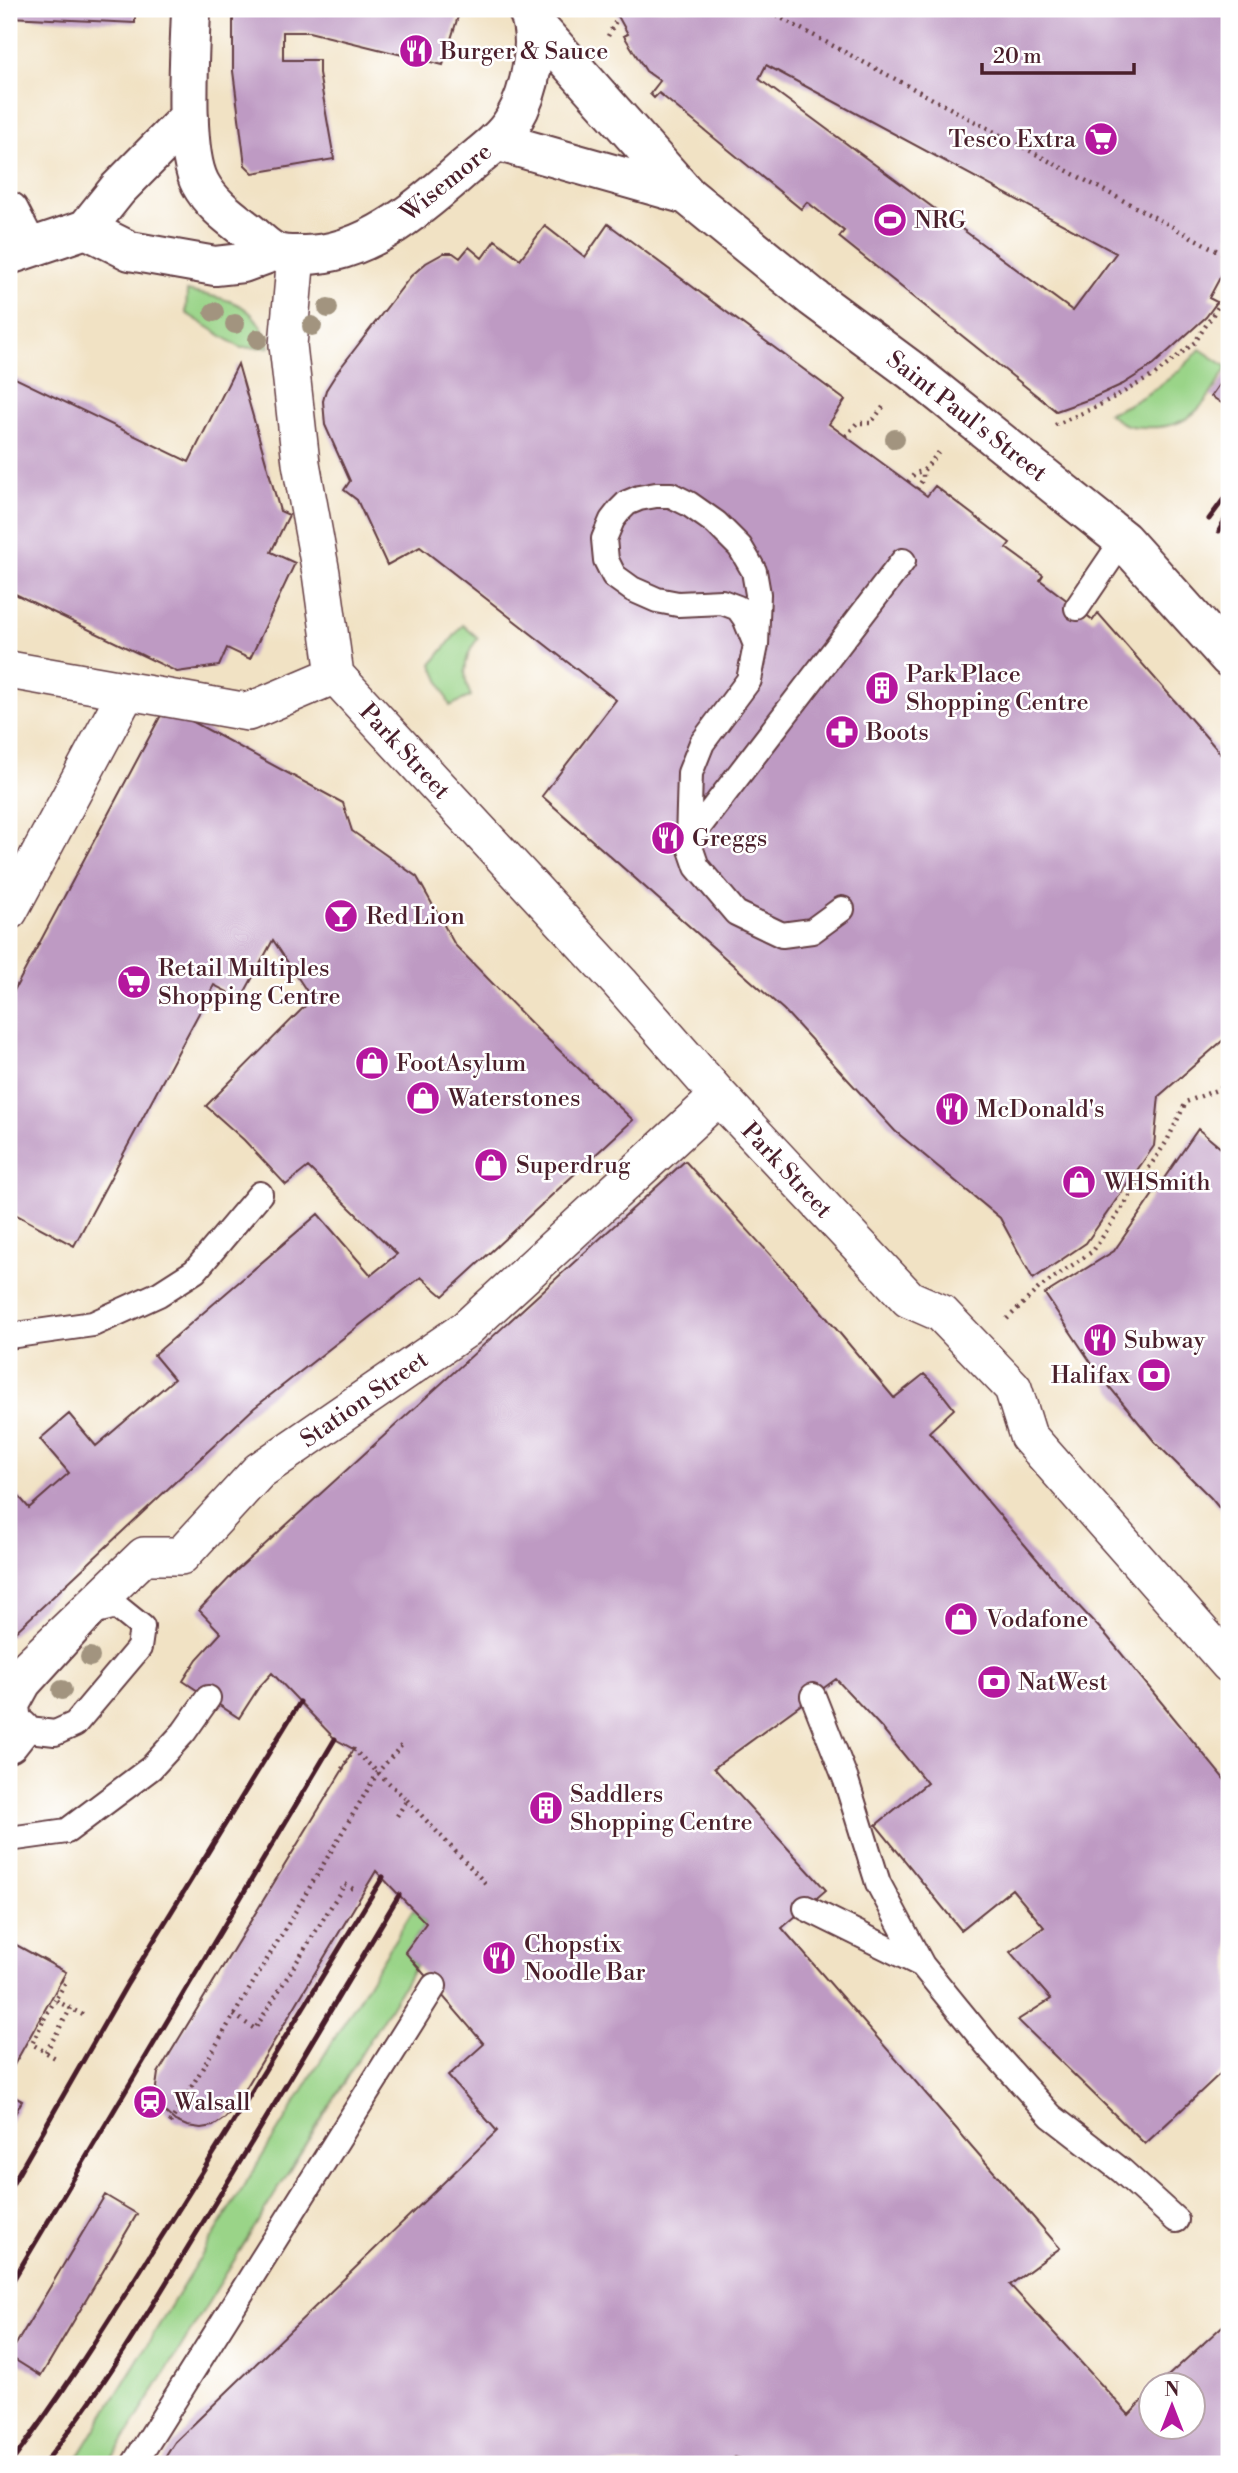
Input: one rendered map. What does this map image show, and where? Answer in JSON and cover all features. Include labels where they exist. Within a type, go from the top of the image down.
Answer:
[{"type":"street","points":[[9,670],[248,712],[335,675],[321,573],[301,463],[288,345],[285,253],[229,217],[211,200],[200,183],[193,162],[189,117],[191,9]]},
{"type":"street","name":"Wisemore","points":[[86,229],[130,251],[215,266],[243,263],[285,253],[324,255],[352,247],[393,225],[440,190],[512,124],[523,103],[531,76],[532,13]]},
{"type":"street","name":"Saint Paul's Street","points":[[532,13],[687,195],[811,297],[912,371],[1123,540],[1229,658]]},
{"type":"street","points":[[9,211],[18,251],[86,229],[118,189],[189,117]]},
{"type":"street","name":"Saint Paul's Street","points":[[496,141],[687,195]]},
{"type":"street","name":"Park Street","points":[[335,675],[620,983],[719,1096],[909,1299],[942,1313],[1013,1388],[1028,1436],[1229,1664]]},
{"type":"street","points":[[9,911],[127,691]]},
{"type":"street","name":"Station Street","points":[[9,1686],[144,1556],[181,1556],[259,1471],[466,1329],[719,1096]]},
{"type":"lane","points":[[756,645],[738,608],[722,602],[678,604],[657,600],[632,589],[614,576],[606,560],[604,539],[619,510],[639,498],[671,495],[716,523],[740,547],[754,571],[758,594],[756,645],[749,680],[702,743],[690,773],[688,841],[696,867],[736,914],[782,935],[812,931],[842,909]]},
{"type":"lane","points":[[1077,608],[1123,540]]},
{"type":"lane","points":[[688,841],[903,561]]},
{"type":"lane","points":[[9,1336],[93,1324],[159,1294],[195,1271],[260,1194]]},
{"type":"lane","points":[[116,1606],[142,1628],[139,1648],[75,1724],[55,1733],[12,1728],[17,1706],[28,1686],[96,1611],[116,1606]]},
{"type":"lane","points":[[813,1696],[846,1780],[878,1883],[922,1965],[988,2046],[1051,2116],[1122,2171],[1175,2220]]},
{"type":"lane","points":[[9,1839],[67,1831],[151,1768],[184,1732],[208,1698]]},
{"type":"lane","points":[[806,1908],[922,1965]]},
{"type":"lane","points":[[134,2464],[434,1986]]},
{"type":"path","points":[[764,9],[1229,257]]},
{"type":"path","points":[[1022,459],[1056,424],[1097,407],[1156,374],[1195,342],[1228,294]]},
{"type":"path","points":[[917,489],[923,479],[923,471]]},
{"type":"path","points":[[1040,1288],[1093,1251],[1167,1141],[1186,1102],[1229,1086]]},
{"type":"path","points":[[170,2123],[378,1772],[402,1745]]},
{"type":"path","points":[[342,1769],[354,1750],[407,1800],[486,1885]]},
{"type":"path","points":[[395,1819],[407,1800]]},
{"type":"path","points":[[234,2015],[256,2029],[345,1884],[353,1889]]},
{"type":"path","points":[[57,2059],[32,2044],[42,2019],[65,1982],[61,1980]]},
{"type":"path","points":[[55,2000],[83,2015]]},
{"type":"path","points":[[46,2052],[71,2008]]},
{"type":"green space","points":[[187,291],[228,300],[248,311],[263,331],[269,347],[241,348],[186,313]]},
{"type":"green space","points":[[1200,349],[1227,367],[1212,393],[1185,420],[1173,425],[1138,427],[1124,424],[1108,413],[1158,387]]},
{"type":"green space","points":[[463,625],[478,638],[467,659],[465,673],[471,696],[450,706],[432,664]]},
{"type":"green space","points":[[413,1910],[426,1923],[406,1952],[416,1965],[115,2454],[106,2464],[74,2464]]},
{"type":"building","points":[[9,9],[135,9],[135,23],[9,17]]},
{"type":"building","points":[[233,9],[460,10],[443,65],[309,32],[283,32],[283,60],[319,60],[334,159],[253,173],[245,165],[233,71]]},
{"type":"building","points":[[614,9],[1229,9],[1229,276],[1223,272],[1209,298],[1217,302],[1206,317],[1153,365],[1123,384],[1056,411],[839,237],[844,231],[807,202],[801,209],[659,93],[654,98],[650,94],[660,81],[646,71],[624,36],[628,34]],"holes":[[[766,65],[1116,253],[1073,311],[759,79]]]},
{"type":"building","name":"Park Place Shopping Centre","points":[[608,224],[845,400],[829,424],[927,496],[935,486],[1010,543],[1006,548],[1043,575],[1040,580],[1093,620],[1098,613],[1229,763],[1229,1035],[1159,1096],[1154,1146],[1086,1243],[1033,1279],[1000,1218],[895,1131],[784,1010],[542,796],[616,700],[420,547],[387,565],[357,500],[344,490],[350,481],[325,425],[323,401],[326,390],[411,276],[444,253],[453,253],[460,258],[469,247],[482,258],[495,240],[520,259],[545,226],[585,257]]},
{"type":"building","points":[[238,364],[280,511],[289,515],[271,552],[295,563],[250,659],[227,648],[219,666],[177,672],[9,591],[9,375],[189,462]]},
{"type":"building","points":[[1229,370],[1229,408],[1211,396]]},
{"type":"building","points":[[167,712],[186,718],[343,803],[352,831],[417,877],[455,945],[538,1030],[633,1120],[443,1296],[421,1277],[254,1408],[9,1638],[9,1485],[29,1508],[69,1473],[40,1439],[69,1414],[96,1446],[174,1379],[154,1355],[318,1214],[371,1275],[397,1254],[308,1167],[286,1185],[244,1140],[206,1106],[312,999],[273,940],[241,999],[214,985],[74,1246],[9,1211],[9,1000],[160,717]]},
{"type":"building","points":[[1198,1129],[1229,1155],[1229,1520],[1154,1441],[1098,1373],[1045,1294],[1114,1251]]},
{"type":"building","name":"Saddlers Shopping Centre","points":[[685,1161],[816,1305],[894,1398],[924,1374],[954,1409],[929,1432],[1058,1584],[1107,1636],[1229,1785],[1229,2072],[1225,2069],[1145,2144],[1018,2020],[1051,1999],[1010,1952],[1044,1927],[1012,1889],[961,1930],[876,1825],[927,1783],[882,1728],[836,1679],[714,1768],[826,1890],[782,1928],[1060,2248],[1010,2285],[1129,2415],[1136,2408],[1136,2442],[1206,2442],[1206,2372],[1172,2372],[1229,2320],[1229,2464],[757,2464],[735,2457],[727,2464],[161,2464],[175,2442],[497,2131],[448,2076],[484,2044],[405,1952],[426,1923],[376,1871],[234,2108],[225,2118],[213,2126],[187,2126],[175,2121],[165,2112],[159,2100],[156,2087],[158,2073],[353,1749],[335,1739],[272,1673],[259,1687],[239,1718],[183,1681],[197,1659],[221,1633],[199,1610],[236,1571]]},
{"type":"building","points":[[9,1941],[66,1972],[9,2074]]},
{"type":"building","points":[[9,2094],[22,2101],[9,2125]]},
{"type":"building","points":[[105,2195],[137,2214],[41,2376],[9,2356]]},
{"type":"railway","points":[[1209,519],[1229,492]]},
{"type":"railway","points":[[1219,531],[1229,512]]},
{"type":"railway","points":[[9,2190],[126,1986],[300,1702]]},
{"type":"railway","points":[[9,2287],[335,1739]]},
{"type":"railway","points":[[10,2464],[106,2325],[383,1877]]},
{"type":"railway","points":[[44,2464],[103,2383],[139,2327],[399,1895]]},
{"type":"place","name":"Burger & Sauce","points":[[416,51]]},
{"type":"place","name":"Tesco Extra","points":[[1101,139]]},
{"type":"place","name":"NRG","points":[[890,220]]},
{"type":"place","name":"Park Place Shopping Centre","points":[[882,688]]},
{"type":"place","name":"Boots","points":[[842,732]]},
{"type":"place","name":"Greggs","points":[[668,838]]},
{"type":"place","name":"Red Lion","points":[[341,916]]},
{"type":"place","name":"Retail Multiples Shopping Centre","points":[[134,982]]},
{"type":"place","name":"FootAsylum","points":[[372,1063]]},
{"type":"place","name":"Waterstones","points":[[423,1098]]},
{"type":"place","name":"McDonald's","points":[[952,1109]]},
{"type":"place","name":"Superdrug","points":[[491,1165]]},
{"type":"place","name":"WHSmith","points":[[1079,1182]]},
{"type":"place","name":"Subway","points":[[1100,1340]]},
{"type":"place","name":"Halifax","points":[[1154,1375]]},
{"type":"place","name":"Vodafone","points":[[961,1619]]},
{"type":"place","name":"NatWest","points":[[994,1682]]},
{"type":"place","name":"Saddlers Shopping Centre","points":[[546,1808]]},
{"type":"place","name":"Chopstix Noodle Bar","points":[[499,1958]]},
{"type":"place","name":"Walsall","points":[[150,2102]]}]
